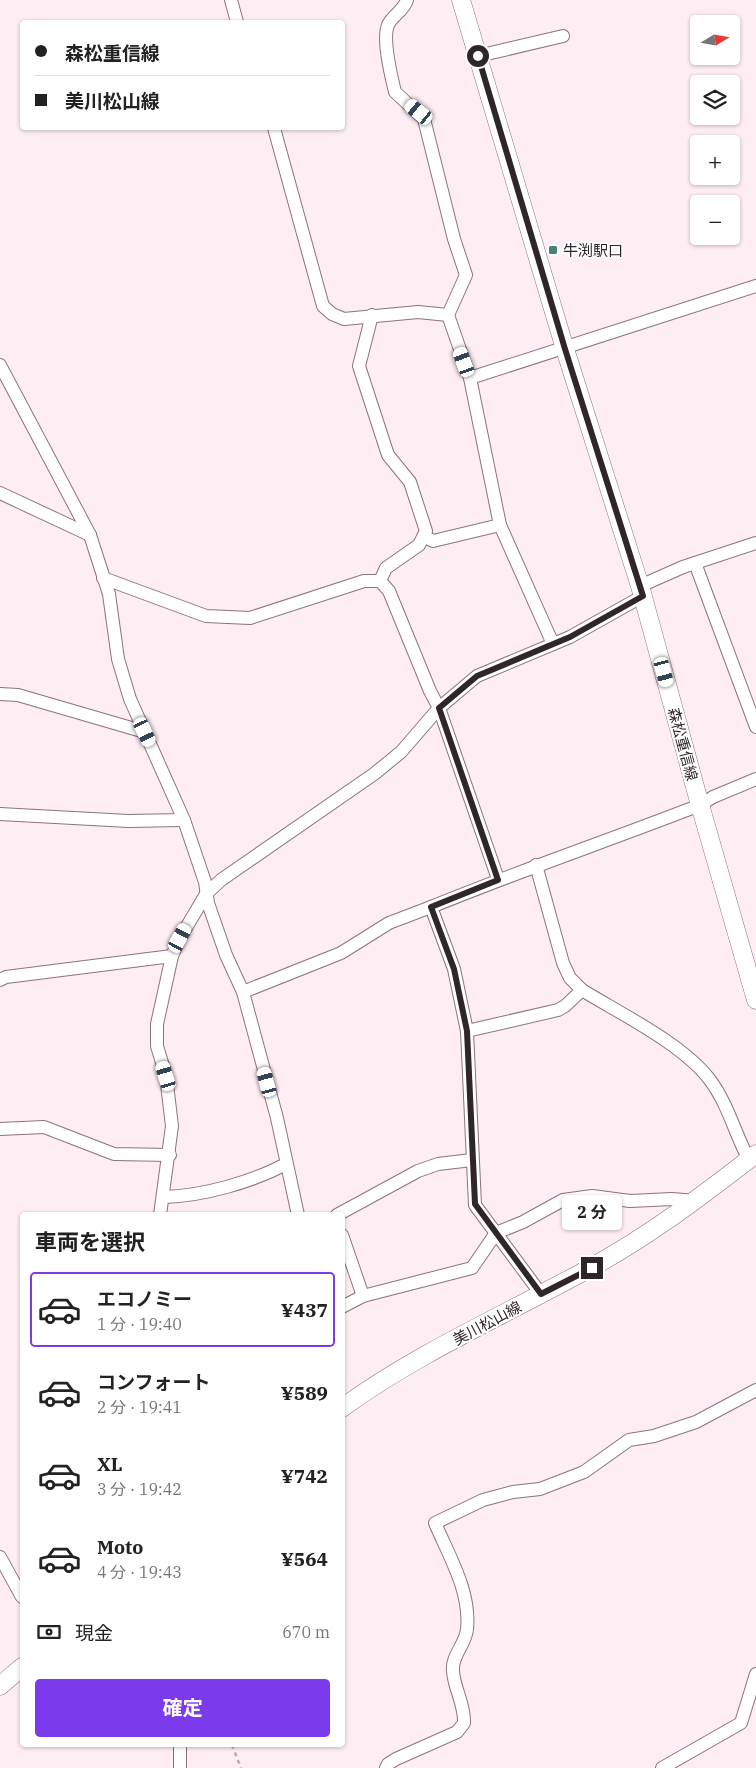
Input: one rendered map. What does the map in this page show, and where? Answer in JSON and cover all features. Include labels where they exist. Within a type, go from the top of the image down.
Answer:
[{"type":"main road","name":"森松重信線","points":[[461,0],[565,349],[642,591],[700,805],[756,1000]]},
{"type":"main road","name":"美川松山線","points":[[345,1406],[422,1356],[592,1268],[695,1201],[753,1157]]},
{"type":"main road","points":[[0,1686],[20,1669]]},
{"type":"street","points":[[231,0],[236,20]]},
{"type":"street","points":[[407,0],[400,13],[392,18],[386,37],[395,92],[419,112],[428,131],[454,239],[466,275],[448,315],[470,378],[500,525],[552,644]]},
{"type":"street","points":[[478,56],[563,36]]},
{"type":"street","points":[[275,130],[323,306],[332,314],[344,319],[418,312],[448,315]]},
{"type":"street","points":[[470,378],[756,286]]},
{"type":"street","points":[[372,315],[359,366],[388,456],[410,482],[424,520],[426,531],[425,538],[419,546],[386,568],[380,581]]},
{"type":"street","points":[[0,365],[90,535],[108,594],[118,660],[130,699],[184,820],[205,882],[206,894],[226,955],[242,992],[277,1118],[297,1212]]},
{"type":"street","points":[[0,493],[90,535]]},
{"type":"street","points":[[425,538],[433,541],[500,525]]},
{"type":"street","points":[[161,1212],[170,1155],[170,1103],[157,1039],[157,1024],[172,956],[188,923],[206,894],[221,880],[374,774],[401,752],[439,708],[477,676],[570,637],[642,591],[695,562],[756,543]]},
{"type":"street","points":[[695,562],[756,727]]},
{"type":"street","points":[[103,578],[206,616],[250,618],[364,581],[380,581],[389,591],[430,691],[439,708],[498,880]]},
{"type":"street","points":[[0,694],[18,695],[145,732]]},
{"type":"street","points":[[242,992],[341,953],[389,923],[536,865],[700,805],[713,796],[756,779]]},
{"type":"street","points":[[0,814],[128,821],[184,820]]},
{"type":"street","points":[[536,865],[563,963],[570,978],[582,990],[686,1054],[711,1081],[753,1157]]},
{"type":"street","points":[[431,907],[454,969],[467,1031],[475,1204],[541,1294]]},
{"type":"street","points":[[0,980],[6,977],[172,956]]},
{"type":"street","points":[[467,1031],[558,1010],[566,1006],[582,990]]},
{"type":"street","points":[[0,1128],[44,1127],[114,1154],[170,1155]]},
{"type":"street","points":[[342,1212],[418,1170],[438,1164],[472,1160]]},
{"type":"street","points":[[164,1197],[181,1197],[264,1176],[286,1164]]},
{"type":"street","points":[[345,1306],[364,1296],[472,1268],[496,1233],[523,1222],[562,1200],[592,1196],[630,1201],[695,1201]]},
{"type":"street","points":[[345,1243],[364,1296]]},
{"type":"street","points":[[386,1768],[388,1764],[396,1759],[457,1732],[464,1723],[461,1697],[452,1671],[454,1660],[465,1640],[467,1614],[465,1597],[435,1524],[482,1500],[513,1492],[540,1489],[576,1475],[629,1440],[654,1436],[696,1422],[756,1390]]},
{"type":"street","points":[[0,1557],[20,1593]]},
{"type":"street","points":[[741,1723],[756,1674]]},
{"type":"street","points":[[662,1768],[741,1723],[756,1720]]},
{"type":"street","points":[[180,1747],[180,1768]]},
{"type":"path","points":[[233,1747],[241,1768]]},
{"type":"place","name":"牛渕駅口","points":[[553,250]]},
{"type":"route","points":[[478,56],[565,349],[643,596],[619,607],[570,637],[477,676],[439,708],[498,880],[431,907],[454,969],[467,1031],[475,1204],[541,1294],[592,1268]]}]
